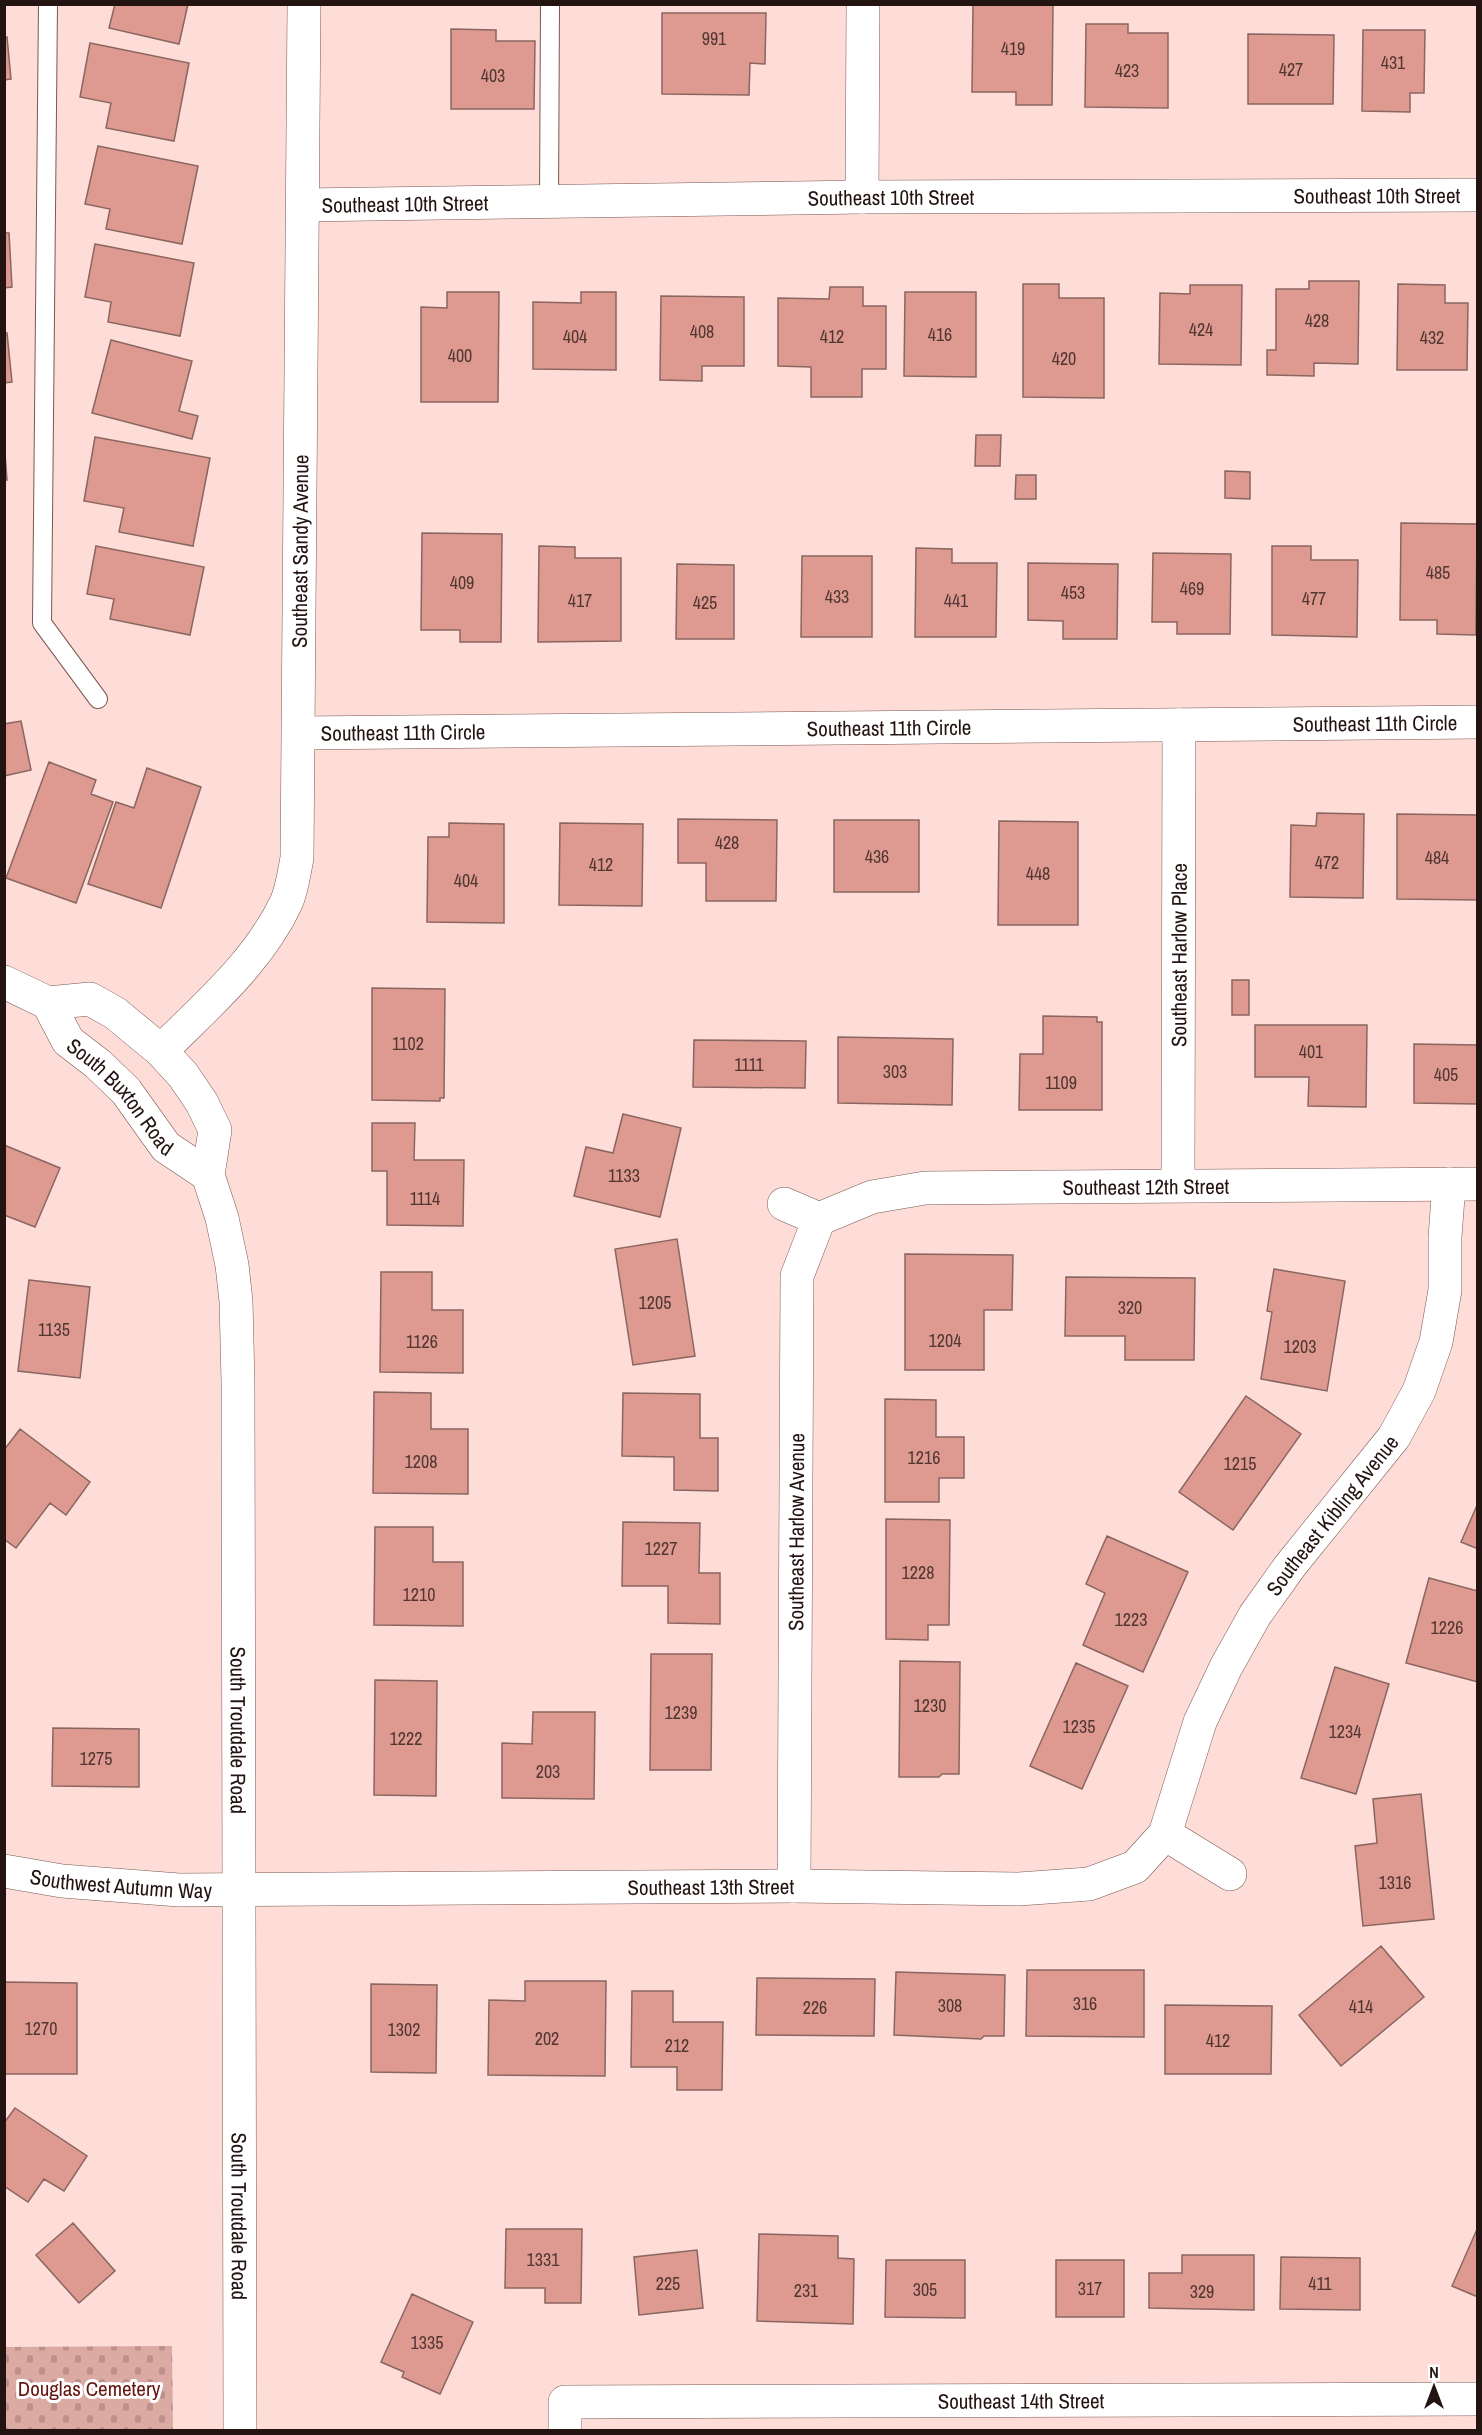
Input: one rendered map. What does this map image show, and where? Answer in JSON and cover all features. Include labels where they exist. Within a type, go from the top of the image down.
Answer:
[{"type":"street","name":"Southeast Sandy Avenue","points":[[161,1051],[237,975],[271,932],[287,901],[297,858],[304,4]]},
{"type":"street","points":[[862,197],[863,4]]},
{"type":"street","name":"Southeast 10th Street","points":[[303,205],[862,197],[1478,195]]},
{"type":"street","name":"Southeast 11th Circle","points":[[299,733],[1478,722]]},
{"type":"street","name":"Southeast Harlow Place","points":[[1178,1185],[1179,725]]},
{"type":"street","points":[[4,982],[48,1004],[90,999],[115,1013],[161,1051]]},
{"type":"street","name":"South Buxton Road","points":[[48,1004],[68,1041],[98,1064],[126,1091],[166,1147],[208,1175]]},
{"type":"street","name":"South Troutdale Road","points":[[161,1051],[183,1075],[202,1103],[215,1130],[208,1175],[222,1218],[232,1265],[236,1301],[240,2430]]},
{"type":"street","name":"Southeast 12th Street","points":[[819,1219],[872,1197],[925,1188],[1463,1184]]},
{"type":"street","name":"Southeast Kibling Avenue","points":[[1165,1834],[1200,1722],[1226,1667],[1255,1615],[1290,1566],[1394,1437],[1419,1391],[1436,1342],[1445,1290],[1445,1237],[1463,1184]]},
{"type":"street","points":[[784,1204],[819,1219]]},
{"type":"street","name":"Southeast Harlow Avenue","points":[[794,1886],[797,1276],[819,1219]]},
{"type":"street","points":[[1165,1834],[1230,1874]]},
{"type":"street","name":"Southeast 13th Street","points":[[239,1891],[794,1886],[1019,1888],[1089,1884],[1135,1867],[1165,1834]]},
{"type":"street","name":"Southwest Autumn Way","points":[[4,1871],[62,1881],[178,1890],[239,1891]]},
{"type":"street","name":"Southeast 14th Street","points":[[565,2416],[1478,2399]]},
{"type":"lane","points":[[48,4],[42,623],[98,699]]},
{"type":"lane","points":[[549,201],[550,4]]},
{"type":"green space","name":"Douglas Cemetery","points":[[172,2346],[173,2430],[5,2430],[5,2347]]},
{"type":"building","points":[[115,4],[188,4],[179,44],[109,28]]},
{"type":"building","points":[[973,4],[1053,4],[1052,105],[1016,105],[1016,92],[972,92]]},
{"type":"building","points":[[662,13],[766,13],[765,64],[750,63],[749,95],[662,94]]},
{"type":"building","points":[[1086,24],[1128,24],[1128,33],[1168,33],[1168,108],[1085,107]]},
{"type":"building","points":[[451,29],[496,30],[496,41],[535,41],[534,109],[451,109]]},
{"type":"building","points":[[1363,30],[1425,30],[1424,93],[1410,93],[1410,112],[1362,111]]},
{"type":"building","points":[[1248,34],[1334,35],[1333,104],[1248,104]]},
{"type":"building","points":[[7,37],[11,79],[4,80],[4,38]]},
{"type":"building","points":[[90,43],[189,63],[174,141],[106,128],[111,103],[80,97]]},
{"type":"building","points":[[98,146],[198,166],[182,244],[106,229],[110,209],[85,204]]},
{"type":"building","points":[[4,233],[9,233],[12,287],[4,288]]},
{"type":"building","points":[[95,244],[194,263],[180,336],[108,322],[111,302],[85,297]]},
{"type":"building","points":[[1309,281],[1359,281],[1358,364],[1314,363],[1314,376],[1267,375],[1267,350],[1276,350],[1276,289],[1309,289]]},
{"type":"building","points":[[1023,284],[1059,284],[1059,298],[1104,298],[1104,398],[1023,397]]},
{"type":"building","points":[[1398,284],[1445,285],[1445,303],[1468,303],[1467,370],[1397,370]]},
{"type":"building","points":[[1190,285],[1242,285],[1241,365],[1159,364],[1160,293],[1190,294]]},
{"type":"building","points":[[830,287],[863,287],[863,306],[886,306],[886,369],[862,369],[862,397],[811,397],[811,367],[778,366],[778,298],[829,299]]},
{"type":"building","points":[[447,292],[499,292],[498,402],[421,402],[421,307],[447,308]]},
{"type":"building","points":[[581,292],[616,292],[616,370],[533,369],[533,302],[581,303]]},
{"type":"building","points":[[905,292],[976,292],[976,377],[904,376]]},
{"type":"building","points":[[661,296],[744,297],[744,366],[702,366],[702,381],[660,380]]},
{"type":"building","points":[[4,333],[7,333],[12,382],[4,383]]},
{"type":"building","points":[[111,340],[192,361],[179,411],[198,416],[192,439],[92,413]]},
{"type":"building","points":[[976,435],[1001,435],[1000,466],[975,466]]},
{"type":"building","points":[[95,437],[210,458],[193,546],[119,532],[124,508],[84,501]]},
{"type":"building","points":[[4,441],[7,480],[4,480]]},
{"type":"building","points":[[1225,471],[1250,472],[1250,499],[1225,498]]},
{"type":"building","points":[[1016,475],[1036,475],[1036,499],[1015,499]]},
{"type":"building","points":[[1401,523],[1477,524],[1476,635],[1437,634],[1437,620],[1400,620]]},
{"type":"building","points":[[422,533],[502,534],[501,642],[460,642],[460,630],[421,630]]},
{"type":"building","points":[[96,546],[204,567],[190,635],[110,619],[114,599],[87,594]]},
{"type":"building","points":[[539,546],[575,547],[575,558],[621,558],[621,641],[538,642]]},
{"type":"building","points":[[1272,546],[1311,546],[1311,560],[1358,560],[1357,637],[1272,635]]},
{"type":"building","points":[[916,548],[952,549],[952,563],[997,563],[996,637],[915,637]]},
{"type":"building","points":[[1153,553],[1231,554],[1230,634],[1177,634],[1177,622],[1152,622]]},
{"type":"building","points":[[802,556],[872,556],[872,637],[801,637]]},
{"type":"building","points":[[1028,563],[1118,564],[1117,639],[1063,639],[1063,621],[1028,620]]},
{"type":"building","points":[[677,564],[734,565],[734,639],[676,639]]},
{"type":"building","points":[[21,721],[31,770],[4,776],[4,724]]},
{"type":"building","points":[[49,762],[96,780],[91,794],[113,802],[76,903],[6,878]]},
{"type":"building","points":[[147,768],[201,787],[161,908],[88,884],[116,802],[134,808]]},
{"type":"building","points":[[1317,813],[1364,814],[1363,898],[1290,897],[1291,825],[1316,826]]},
{"type":"building","points":[[1397,814],[1478,815],[1478,900],[1397,899]]},
{"type":"building","points":[[678,819],[777,820],[776,901],[706,901],[706,863],[678,863]]},
{"type":"building","points":[[834,820],[919,820],[919,892],[834,892]]},
{"type":"building","points":[[999,821],[1078,822],[1078,925],[998,925]]},
{"type":"building","points":[[449,823],[504,824],[504,923],[427,922],[428,837],[449,837]]},
{"type":"building","points":[[560,823],[643,824],[642,906],[559,905]]},
{"type":"building","points":[[1232,980],[1249,980],[1249,1015],[1232,1015]]},
{"type":"building","points":[[372,988],[445,989],[444,1098],[440,1098],[440,1101],[372,1100]]},
{"type":"building","points":[[1043,1016],[1097,1017],[1097,1022],[1102,1022],[1102,1110],[1019,1110],[1020,1054],[1043,1054]]},
{"type":"building","points":[[1255,1025],[1367,1025],[1366,1107],[1308,1106],[1309,1077],[1255,1077]]},
{"type":"building","points":[[838,1037],[953,1039],[952,1105],[838,1103]]},
{"type":"building","points":[[694,1040],[806,1041],[805,1088],[693,1087]]},
{"type":"building","points":[[1414,1044],[1478,1045],[1478,1104],[1414,1103]]},
{"type":"building","points":[[623,1114],[681,1128],[660,1217],[574,1196],[586,1147],[613,1153]]},
{"type":"building","points":[[372,1123],[415,1123],[414,1160],[464,1160],[463,1226],[387,1225],[387,1171],[372,1171]]},
{"type":"building","points":[[4,1145],[60,1168],[35,1227],[4,1215]]},
{"type":"building","points":[[677,1239],[695,1356],[633,1365],[615,1249]]},
{"type":"building","points":[[905,1254],[1013,1255],[1012,1310],[984,1310],[984,1370],[905,1370]]},
{"type":"building","points":[[1274,1269],[1345,1281],[1327,1391],[1261,1379],[1272,1312],[1267,1311]]},
{"type":"building","points":[[381,1272],[432,1272],[432,1310],[463,1310],[463,1373],[380,1372]]},
{"type":"building","points":[[1066,1277],[1195,1278],[1194,1360],[1125,1360],[1125,1336],[1065,1336]]},
{"type":"building","points":[[29,1280],[90,1287],[80,1378],[18,1371]]},
{"type":"building","points":[[374,1392],[431,1393],[431,1429],[468,1429],[468,1494],[373,1493]]},
{"type":"building","points":[[623,1393],[700,1394],[700,1438],[718,1438],[718,1491],[674,1490],[674,1457],[622,1456]]},
{"type":"building","points":[[1246,1396],[1301,1434],[1233,1530],[1179,1492]]},
{"type":"building","points":[[885,1399],[936,1400],[936,1437],[964,1437],[964,1478],[939,1478],[939,1502],[885,1502]]},
{"type":"building","points":[[20,1429],[90,1482],[66,1515],[50,1503],[16,1548],[4,1539],[4,1450]]},
{"type":"building","points":[[1478,1503],[1478,1549],[1461,1542]]},
{"type":"building","points":[[886,1519],[950,1520],[949,1625],[928,1625],[928,1640],[886,1639]]},
{"type":"building","points":[[623,1522],[700,1523],[699,1573],[720,1573],[720,1624],[668,1623],[668,1586],[622,1586]]},
{"type":"building","points":[[375,1527],[433,1527],[433,1562],[463,1562],[463,1626],[374,1625]]},
{"type":"building","points":[[1107,1536],[1188,1572],[1143,1672],[1083,1645],[1105,1593],[1086,1584]]},
{"type":"building","points":[[1429,1578],[1478,1591],[1478,1682],[1406,1663]]},
{"type":"building","points":[[651,1654],[712,1654],[711,1770],[650,1770]]},
{"type":"building","points":[[900,1661],[960,1662],[959,1774],[942,1774],[939,1777],[899,1777]]},
{"type":"building","points":[[1076,1663],[1128,1686],[1082,1789],[1030,1766]]},
{"type":"building","points":[[1335,1667],[1389,1684],[1356,1794],[1301,1778]]},
{"type":"building","points":[[375,1680],[437,1681],[436,1796],[374,1795]]},
{"type":"building","points":[[533,1712],[595,1712],[594,1799],[502,1798],[502,1743],[532,1744]]},
{"type":"building","points":[[53,1728],[139,1729],[139,1787],[52,1786]]},
{"type":"building","points":[[1421,1794],[1434,1919],[1363,1926],[1355,1846],[1377,1843],[1373,1799]]},
{"type":"building","points":[[1381,1946],[1424,1997],[1341,2066],[1299,2015]]},
{"type":"building","points":[[1027,1970],[1144,1970],[1144,2037],[1026,2036]]},
{"type":"building","points":[[896,1972],[1005,1975],[1004,2036],[984,2036],[981,2039],[894,2035]]},
{"type":"building","points":[[757,1978],[875,1979],[874,2036],[756,2035]]},
{"type":"building","points":[[525,1981],[606,1981],[605,2076],[488,2075],[489,2000],[525,2001]]},
{"type":"building","points":[[4,1982],[77,1983],[77,2074],[4,2074]]},
{"type":"building","points":[[371,1984],[437,1985],[436,2073],[371,2072]]},
{"type":"building","points":[[632,1991],[673,1991],[673,2022],[723,2022],[722,2090],[677,2090],[677,2067],[631,2067]]},
{"type":"building","points":[[1165,2005],[1272,2006],[1271,2074],[1165,2074]]},
{"type":"building","points":[[15,2108],[87,2156],[64,2191],[44,2179],[28,2202],[4,2186],[4,2123]]},
{"type":"building","points":[[73,2223],[115,2271],[79,2303],[36,2255]]},
{"type":"building","points":[[1478,2227],[1478,2297],[1452,2286]]},
{"type":"building","points":[[506,2229],[582,2229],[581,2303],[545,2303],[545,2288],[505,2288]]},
{"type":"building","points":[[759,2234],[838,2236],[838,2258],[854,2259],[853,2324],[757,2321]]},
{"type":"building","points":[[697,2250],[703,2308],[639,2315],[634,2257]]},
{"type":"building","points":[[1182,2255],[1254,2255],[1254,2310],[1149,2308],[1149,2273],[1182,2273]]},
{"type":"building","points":[[1281,2257],[1360,2258],[1360,2310],[1280,2309]]},
{"type":"building","points":[[886,2260],[965,2260],[965,2318],[885,2317]]},
{"type":"building","points":[[1056,2260],[1124,2260],[1124,2317],[1056,2317]]},
{"type":"building","points":[[412,2294],[473,2322],[440,2394],[402,2377],[404,2372],[381,2362]]}]
